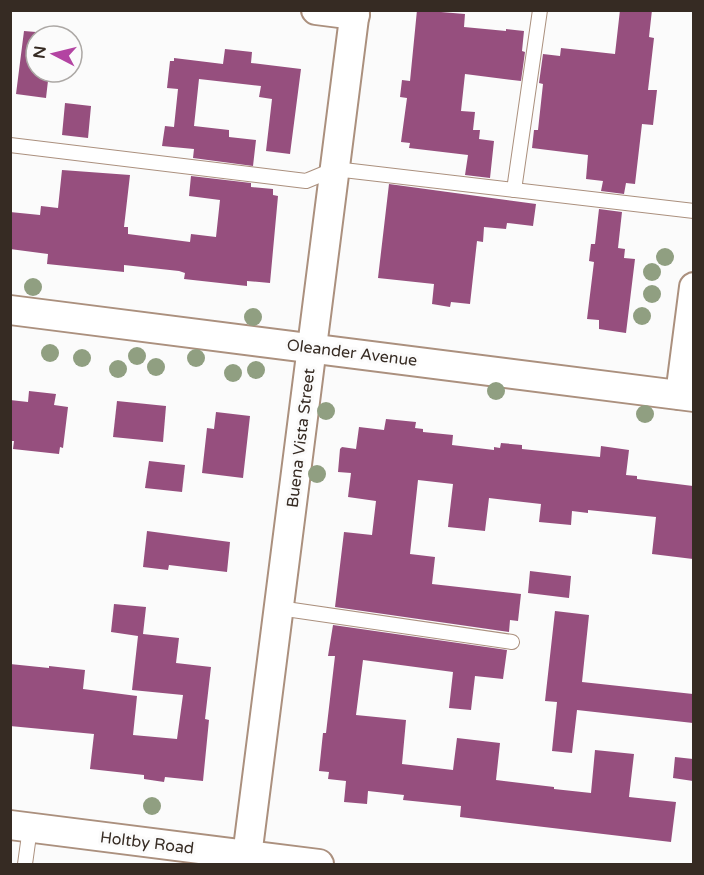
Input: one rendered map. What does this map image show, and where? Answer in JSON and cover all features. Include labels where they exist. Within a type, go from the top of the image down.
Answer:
[{"type":"street","points":[[316,10],[355,13]]},
{"type":"street","name":"Buena Vista Street","points":[[247,860],[355,13]]},
{"type":"street","points":[[687,396],[693,287]]},
{"type":"street","name":"Oleander Avenue","points":[[10,310],[687,396]]},
{"type":"street","name":"Holtby Road","points":[[20,826],[247,860],[319,864]]},
{"type":"lane","points":[[514,190],[540,10]]},
{"type":"lane","points":[[10,145],[306,181],[335,169],[693,211]]},
{"type":"lane","points":[[279,608],[512,642]]},
{"type":"lane","points":[[20,826],[26,864]]},
{"type":"building","points":[[417,10],[465,14],[464,27],[524,31],[522,51],[525,52],[521,81],[465,74],[461,111],[475,112],[473,130],[480,130],[479,139],[494,141],[490,178],[465,175],[468,155],[409,148],[410,143],[401,142],[407,98],[400,97],[402,80],[410,81]]},
{"type":"building","points":[[620,10],[652,10],[649,37],[654,38],[648,90],[657,90],[653,125],[642,124],[635,184],[626,183],[624,194],[601,191],[603,181],[586,179],[588,155],[532,148],[534,130],[538,130],[543,84],[539,83],[543,54],[560,56],[561,48],[615,54]]},
{"type":"building","points":[[24,31],[24,84],[48,84],[46,98],[16,94]]},
{"type":"building","points":[[225,49],[252,52],[251,63],[301,69],[290,154],[266,151],[272,99],[259,97],[261,86],[199,79],[194,126],[229,130],[229,137],[256,140],[253,166],[193,158],[194,149],[162,146],[165,126],[174,127],[178,89],[167,88],[170,61],[174,61],[174,58],[223,64]]},
{"type":"building","points":[[65,103],[91,106],[88,138],[62,135]]},
{"type":"building","points":[[62,170],[130,175],[124,227],[128,227],[128,234],[190,242],[191,234],[216,237],[220,200],[189,196],[191,176],[251,183],[251,187],[273,189],[273,195],[278,196],[270,283],[247,281],[247,286],[184,279],[185,273],[179,271],[124,265],[124,272],[47,264],[48,254],[10,249],[10,212],[40,215],[41,206],[58,208]]},
{"type":"building","points":[[389,184],[536,204],[533,226],[507,223],[506,229],[484,227],[483,242],[477,241],[470,304],[451,302],[450,307],[432,304],[434,284],[378,278]]},
{"type":"building","points":[[599,209],[622,212],[618,248],[625,249],[624,258],[635,259],[626,333],[599,329],[599,320],[587,319],[594,262],[589,261],[591,244],[595,244]]},
{"type":"building","points":[[29,391],[56,394],[54,405],[68,407],[63,448],[60,447],[59,454],[13,449],[14,441],[10,441],[10,400],[28,402]]},
{"type":"building","points":[[117,401],[166,406],[163,442],[113,437]]},
{"type":"building","points":[[216,412],[250,416],[243,478],[202,473],[207,428],[214,429]]},
{"type":"building","points":[[386,419],[416,422],[415,428],[423,429],[423,432],[453,435],[452,445],[494,450],[494,447],[500,448],[501,443],[522,445],[522,449],[600,457],[601,446],[629,450],[626,475],[637,476],[637,479],[693,486],[693,559],[652,554],[656,517],[588,510],[588,513],[572,511],[571,525],[539,522],[541,504],[489,498],[485,531],[448,527],[453,484],[418,480],[410,554],[435,557],[432,584],[521,594],[518,621],[510,620],[509,632],[335,607],[344,532],[372,535],[376,501],[348,497],[351,473],[338,472],[340,449],[342,447],[356,449],[359,427],[384,430]]},
{"type":"building","points":[[149,461],[185,465],[182,492],[145,488]]},
{"type":"building","points":[[147,531],[230,542],[227,572],[169,565],[168,570],[143,567]]},
{"type":"building","points":[[530,571],[571,576],[569,598],[528,593]]},
{"type":"building","points":[[114,604],[146,607],[143,634],[179,638],[176,663],[211,667],[205,719],[209,720],[203,781],[165,777],[164,782],[144,779],[144,775],[90,769],[94,734],[10,726],[10,664],[49,668],[49,666],[85,670],[83,689],[137,696],[133,735],[177,739],[183,695],[132,690],[138,636],[111,632]]},
{"type":"building","points":[[555,611],[589,615],[582,682],[693,694],[693,723],[577,710],[572,753],[552,751],[557,702],[545,701]]},
{"type":"building","points":[[333,625],[507,650],[503,679],[475,676],[471,710],[449,708],[453,672],[363,660],[356,715],[406,720],[402,764],[453,770],[457,738],[500,743],[496,780],[591,793],[595,750],[634,754],[629,797],[676,802],[671,842],[460,817],[461,806],[403,800],[404,795],[368,791],[367,804],[344,802],[346,781],[328,779],[329,772],[319,771],[335,656],[328,656]]},
{"type":"building","points":[[675,757],[693,759],[693,781],[673,778]]}]
